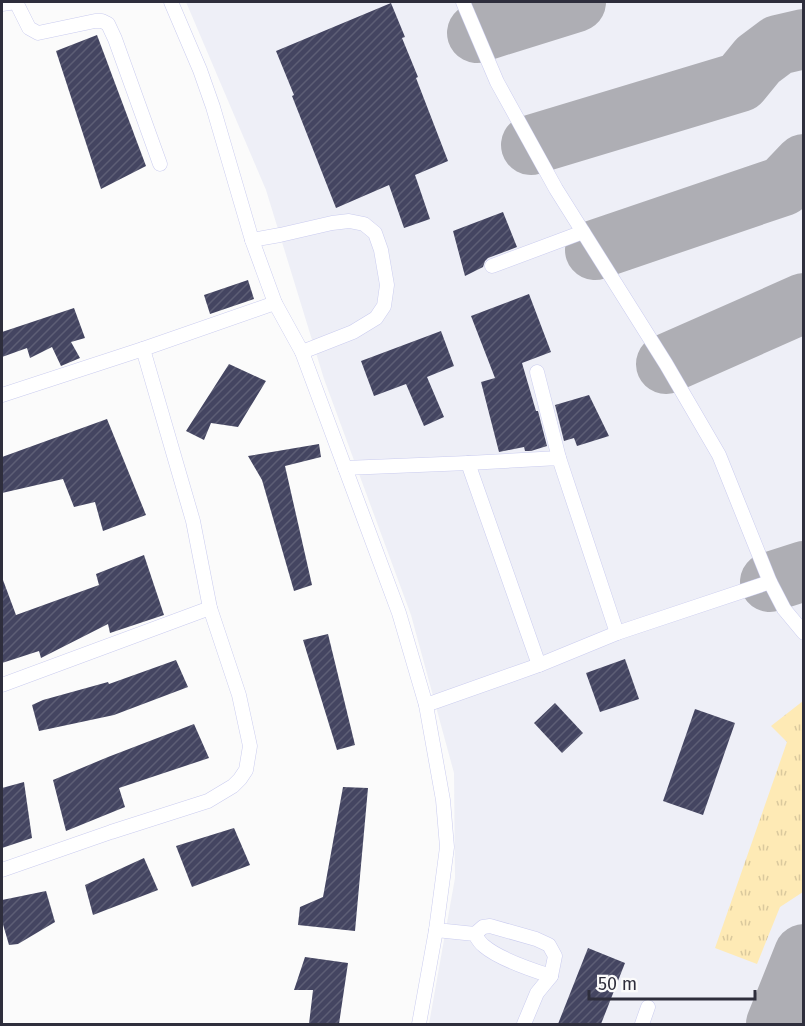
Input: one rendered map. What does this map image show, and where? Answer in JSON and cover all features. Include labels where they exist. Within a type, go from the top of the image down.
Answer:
[{"type":"lane","points":[[2,4],[16,2],[28,28],[38,33],[95,21],[108,24],[160,164]]},
{"type":"lane","points":[[171,2],[213,107],[252,240],[274,303],[302,352],[399,613],[426,705],[443,800],[447,847],[436,930],[419,1024]]},
{"type":"lane","points":[[463,2],[497,82],[556,189],[660,355],[719,455],[770,582],[784,609],[804,633]]},
{"type":"lane","points":[[252,240],[349,220],[364,224],[375,233],[381,250],[387,285],[384,306],[376,318],[353,332],[302,352]]},
{"type":"lane","points":[[492,266],[583,231]]},
{"type":"lane","points":[[2,395],[274,303]]},
{"type":"lane","points":[[2,870],[208,801],[233,786],[246,770],[250,746],[239,695],[210,608],[193,521],[142,349]]},
{"type":"lane","points":[[537,372],[559,458],[616,633]]},
{"type":"lane","points":[[345,468],[559,458]]},
{"type":"lane","points":[[468,463],[539,665]]},
{"type":"lane","points":[[426,705],[539,665],[616,633],[770,582]]},
{"type":"lane","points":[[2,685],[210,608]]},
{"type":"lane","points":[[436,930],[475,934],[483,927],[490,926],[549,945],[555,956],[551,976],[537,993],[524,1024]]},
{"type":"lane","points":[[475,934],[483,945],[498,954],[551,976]]},
{"type":"lane","points":[[642,1024],[648,1007]]},
{"type":"shaded area","points":[[186,2],[803,2],[803,1024],[429,1024],[455,878],[454,773],[411,615],[324,379],[266,190]]},
{"type":"green space","points":[[803,701],[803,892],[780,907],[757,964],[715,948],[787,742],[771,726]]},
{"type":"building","points":[[391,3],[405,37],[402,38],[418,77],[416,78],[448,161],[415,175],[430,219],[404,228],[389,185],[336,208],[276,51]]},
{"type":"building","points":[[97,35],[146,166],[101,189],[56,51]]},
{"type":"building","points":[[503,212],[517,247],[488,258],[483,267],[465,276],[453,231]]},
{"type":"building","points":[[248,280],[254,299],[210,314],[204,295]]},
{"type":"building","points":[[529,294],[551,352],[522,363],[547,446],[531,451],[525,451],[524,447],[499,452],[481,382],[495,378],[471,316]]},
{"type":"building","points":[[74,308],[85,338],[71,342],[80,358],[61,366],[52,347],[30,358],[27,348],[2,357],[2,332]]},
{"type":"building","points":[[441,331],[454,366],[427,377],[444,417],[424,426],[406,384],[374,396],[361,361]]},
{"type":"building","points":[[229,364],[266,381],[238,427],[211,423],[204,440],[186,431]]},
{"type":"building","points":[[589,395],[609,436],[577,446],[574,438],[564,441],[555,405]]},
{"type":"building","points":[[107,419],[146,515],[103,531],[95,502],[74,507],[63,479],[2,493],[2,457]]},
{"type":"building","points":[[319,444],[321,457],[285,466],[312,585],[294,591],[262,480],[248,456]]},
{"type":"building","points":[[144,555],[164,615],[110,633],[108,624],[41,658],[39,651],[2,663],[3,580],[16,615],[99,585],[96,574]]},
{"type":"building","points":[[328,634],[355,745],[337,750],[303,640]]},
{"type":"building","points":[[625,659],[639,699],[600,712],[586,673]]},
{"type":"building","points":[[176,660],[188,687],[114,715],[39,731],[32,705],[108,682],[109,684]]},
{"type":"building","points":[[555,703],[583,733],[562,753],[534,723]]},
{"type":"building","points":[[695,709],[735,723],[703,815],[663,801]]},
{"type":"building","points":[[194,724],[209,758],[119,788],[125,807],[66,831],[53,780]]},
{"type":"building","points":[[24,782],[32,838],[2,848],[2,788]]},
{"type":"building","points":[[343,787],[368,788],[355,931],[298,925],[300,907],[323,897]]},
{"type":"building","points":[[234,828],[250,865],[192,887],[176,846]]},
{"type":"building","points":[[144,858],[158,890],[93,915],[85,885]]},
{"type":"building","points":[[46,891],[55,922],[18,944],[9,945],[2,921],[2,900]]},
{"type":"building","points":[[588,948],[625,963],[601,1024],[558,1024]]},
{"type":"building","points":[[305,957],[348,963],[339,1024],[309,1024],[313,990],[294,990]]},
{"type":"taxiway","points":[[477,33],[576,2]]},
{"type":"taxiway","points":[[531,145],[740,82],[758,60],[778,45],[804,39]]},
{"type":"taxiway","points":[[595,250],[783,186],[804,164]]},
{"type":"taxiway","points":[[666,364],[804,303]]},
{"type":"taxiway","points":[[770,582],[804,571]]},
{"type":"taxiway","points":[[776,1024],[804,954]]}]
